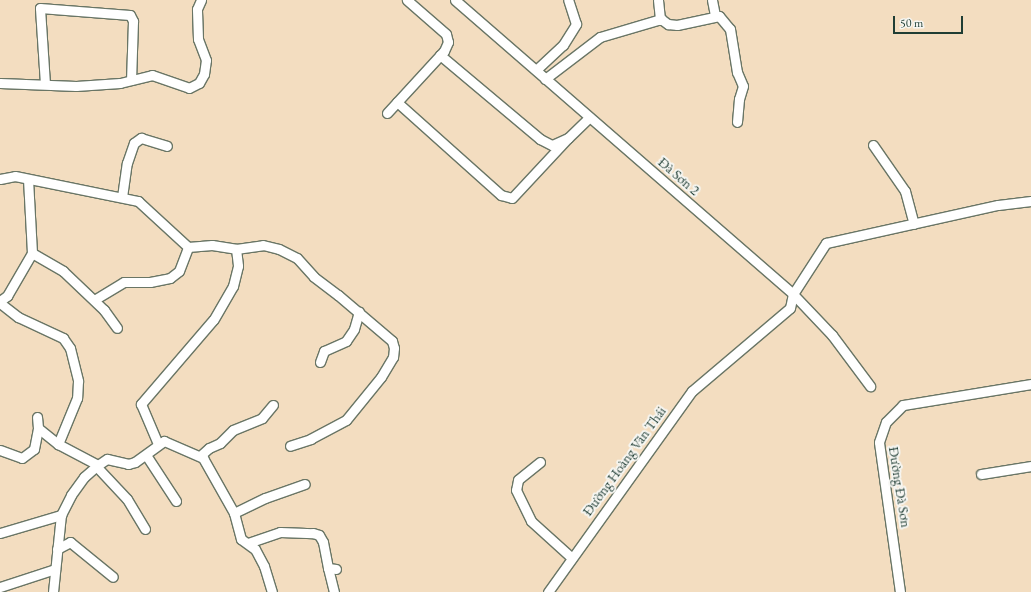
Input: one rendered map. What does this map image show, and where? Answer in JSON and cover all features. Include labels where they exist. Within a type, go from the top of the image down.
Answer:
[{"type":"street","points":[[0,83],[76,86],[131,80],[152,75],[189,88],[199,83],[204,74],[206,60],[198,39],[197,9],[201,0]]},
{"type":"street","points":[[387,113],[440,56],[448,42],[446,34],[408,0]]},
{"type":"street","name":"Đà Sơn 2","points":[[455,0],[793,294],[832,335],[870,386]]},
{"type":"street","points":[[536,70],[563,45],[576,24],[568,0]]},
{"type":"street","points":[[658,0],[660,20]]},
{"type":"street","points":[[712,0],[715,16]]},
{"type":"street","points":[[44,84],[40,8],[130,15],[133,21],[131,80]]},
{"type":"street","points":[[545,79],[600,37],[660,20],[677,25],[715,16],[723,19],[730,29],[737,72],[743,86],[739,99],[737,122]]},
{"type":"street","points":[[440,56],[540,139],[552,145],[568,138]]},
{"type":"street","points":[[397,102],[501,195],[512,198],[568,138],[590,118]]},
{"type":"street","points":[[122,197],[127,163],[134,143],[140,138],[167,146]]},
{"type":"street","points":[[873,144],[905,191],[914,224]]},
{"type":"street","points":[[0,179],[16,176],[138,201],[188,247],[212,245],[236,249],[263,245],[279,249],[297,258],[314,277],[359,312],[392,342],[393,357],[365,400],[346,420],[311,439],[290,446]]},
{"type":"street","points":[[28,179],[32,253],[7,296],[0,302],[18,317],[63,338],[70,348],[78,381],[77,398],[58,444]]},
{"type":"street","points":[[793,294],[826,243],[998,205],[1031,201]]},
{"type":"street","points":[[94,300],[124,282],[150,282],[170,278],[179,271],[188,247]]},
{"type":"street","points":[[158,444],[141,404],[213,320],[233,286],[238,266],[236,249]]},
{"type":"street","points":[[32,253],[63,271],[94,300],[117,328]]},
{"type":"street","name":"Đường Hoàng Văn Thái","points":[[548,592],[692,390],[790,308],[793,294]]},
{"type":"street","points":[[320,362],[324,351],[346,341],[354,329],[359,312]]},
{"type":"street","name":"Đường Đà Sơn","points":[[900,592],[879,442],[886,422],[903,405],[1031,384]]},
{"type":"street","points":[[200,456],[209,448],[220,444],[233,430],[262,418],[273,405]]},
{"type":"street","points":[[0,450],[22,458],[34,449],[38,428],[37,417]]},
{"type":"street","points":[[38,428],[58,444],[97,466],[127,499],[145,529]]},
{"type":"street","points":[[53,592],[61,515],[71,495],[97,466],[107,459],[128,464],[146,455],[158,444],[164,441],[200,456],[234,513],[241,539],[255,549],[264,566],[272,592]]},
{"type":"street","points":[[146,455],[176,501]]},
{"type":"street","points":[[540,462],[518,480],[516,490],[531,521],[572,558]]},
{"type":"street","points":[[982,474],[1031,466]]},
{"type":"street","points":[[234,513],[265,498],[305,484]]},
{"type":"street","points":[[0,533],[61,515]]},
{"type":"street","points":[[248,543],[280,532],[313,533],[319,535],[332,568],[334,592]]},
{"type":"street","points":[[57,549],[70,542],[113,577]]},
{"type":"street","points":[[0,587],[55,569]]}]
